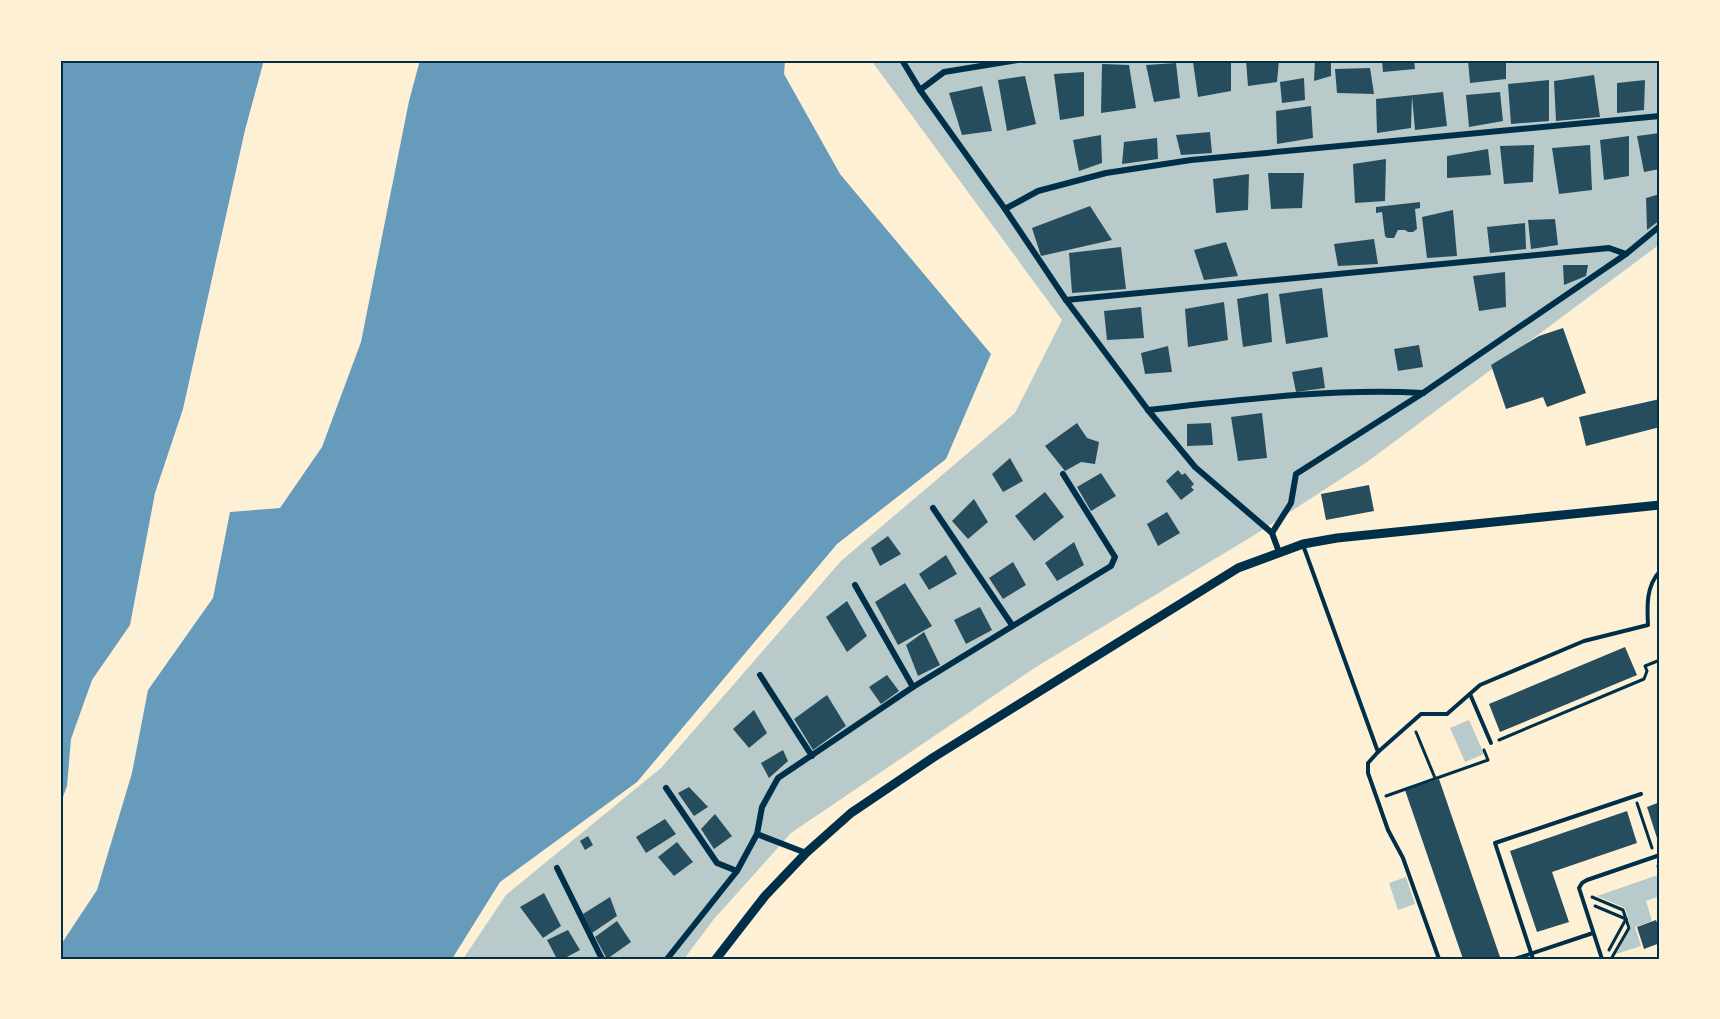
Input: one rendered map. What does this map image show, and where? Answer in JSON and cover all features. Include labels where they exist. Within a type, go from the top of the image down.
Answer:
[{"type":"street","points":[[902,60],[920,90],[1005,209],[1066,300],[1148,410],[1195,467],[1272,533],[1279,552]]},
{"type":"street","points":[[920,90],[944,72],[1018,60]]},
{"type":"street","points":[[1005,209],[1038,191],[1106,172],[1170,163],[1660,116]]},
{"type":"street","points":[[1272,533],[1291,503],[1296,474],[1423,393],[1626,254],[1660,226]]},
{"type":"street","points":[[1066,300],[1609,248],[1626,254]]},
{"type":"street","points":[[1148,410],[1263,398],[1380,391],[1423,393]]},
{"type":"street","points":[[667,959],[737,871],[757,834],[762,807],[778,778],[913,687],[1111,566],[1115,557],[1063,474]]},
{"type":"street","points":[[716,959],[765,896],[806,853],[851,813],[944,751],[1238,568],[1303,544],[1660,504]]},
{"type":"street","points":[[933,508],[1012,625]]},
{"type":"street","points":[[855,585],[913,687]]},
{"type":"street","points":[[760,675],[812,756]]},
{"type":"street","points":[[666,788],[717,863],[737,871]]},
{"type":"street","points":[[757,834],[806,853]]},
{"type":"street","points":[[557,868],[602,959]]},
{"type":"lane","points":[[1303,544],[1378,752]]},
{"type":"lane","points":[[1438,959],[1403,858],[1388,830],[1367,768],[1368,763],[1421,714],[1447,714],[1480,685],[1584,641],[1648,625],[1647,604],[1650,586],[1660,571]]},
{"type":"lane","points":[[1470,694],[1491,743]]},
{"type":"lane","points":[[1533,959],[1495,843],[1641,794]]},
{"type":"lane","points":[[1602,959],[1579,888],[1582,883],[1660,855]]},
{"type":"lane","points":[[1515,959],[1593,933]]},
{"type":"path","points":[[1377,799],[1488,760],[1483,746],[1644,679],[1647,671],[1645,666],[1660,660]]},
{"type":"path","points":[[1412,722],[1435,778]]},
{"type":"path","points":[[1634,796],[1660,873]]},
{"type":"path","points":[[1590,896],[1623,910],[1629,928],[1611,959]]},
{"type":"path","points":[[1593,905],[1626,919]]},
{"type":"path","points":[[1608,951],[1626,919]]},
{"type":"shaded area","points":[[871,60],[1660,60],[1660,244],[1367,462],[1256,534],[1036,667],[791,833],[714,919],[684,959],[463,959],[506,895],[661,768],[841,561],[1015,413],[1062,320]]},
{"type":"shaded area","points":[[1469,720],[1484,754],[1465,762],[1450,728]]},
{"type":"shaded area","points":[[1658,875],[1660,889],[1657,897],[1646,901],[1652,921],[1635,927],[1641,946],[1616,954],[1631,928],[1625,908],[1597,896]]},
{"type":"shaded area","points":[[1406,877],[1415,904],[1398,910],[1389,883]]},
{"type":"water","points":[[60,60],[264,60],[245,130],[183,409],[155,493],[130,625],[92,680],[71,739],[67,786],[60,805]]},
{"type":"water","points":[[420,60],[785,60],[784,74],[840,174],[991,354],[946,459],[837,544],[637,782],[500,882],[452,959],[60,959],[60,946],[97,890],[132,773],[148,690],[213,598],[230,512],[280,508],[322,447],[361,342],[409,101]]},
{"type":"building","points":[[1231,60],[1231,91],[1198,97],[1193,62]]},
{"type":"building","points":[[1246,60],[1279,60],[1277,82],[1248,86]]},
{"type":"building","points":[[1315,60],[1331,60],[1331,76],[1314,81]]},
{"type":"building","points":[[1382,60],[1414,60],[1415,69],[1383,72]]},
{"type":"building","points":[[1468,60],[1506,60],[1506,79],[1470,83]]},
{"type":"building","points":[[1176,63],[1180,98],[1154,102],[1146,65]]},
{"type":"building","points":[[1102,64],[1129,65],[1136,108],[1101,113]]},
{"type":"building","points":[[1370,68],[1374,94],[1337,93],[1335,69]]},
{"type":"building","points":[[1084,72],[1084,116],[1060,120],[1054,74]]},
{"type":"building","points":[[1594,75],[1600,117],[1556,121],[1554,81]]},
{"type":"building","points":[[1025,76],[1036,124],[1007,131],[998,80]]},
{"type":"building","points":[[1304,78],[1305,100],[1282,103],[1280,82]]},
{"type":"building","points":[[1549,80],[1549,121],[1511,124],[1508,84]]},
{"type":"building","points":[[1645,80],[1644,110],[1617,113],[1617,83]]},
{"type":"building","points":[[982,86],[992,131],[962,135],[949,93]]},
{"type":"building","points":[[1443,92],[1447,126],[1415,130],[1412,96],[1411,128],[1377,133],[1376,99]]},
{"type":"building","points":[[1500,92],[1503,121],[1469,127],[1466,95]]},
{"type":"building","points":[[1311,106],[1313,138],[1277,144],[1276,111]]},
{"type":"building","points":[[1210,132],[1212,153],[1181,155],[1176,135]]},
{"type":"building","points":[[1660,133],[1660,169],[1644,172],[1637,136]]},
{"type":"building","points":[[1101,135],[1102,163],[1079,171],[1073,140]]},
{"type":"building","points":[[1629,136],[1629,176],[1604,180],[1600,140]]},
{"type":"building","points":[[1157,138],[1158,159],[1122,164],[1124,142]]},
{"type":"building","points":[[1534,145],[1533,182],[1504,184],[1500,146]]},
{"type":"building","points":[[1590,145],[1592,190],[1559,194],[1552,148]]},
{"type":"building","points":[[1488,149],[1491,175],[1447,178],[1447,156]]},
{"type":"building","points":[[1386,159],[1385,201],[1355,203],[1353,164]]},
{"type":"building","points":[[1268,173],[1304,173],[1302,208],[1271,209]]},
{"type":"building","points":[[1249,174],[1248,210],[1216,213],[1213,179]]},
{"type":"building","points":[[1660,194],[1660,220],[1647,230],[1646,198]]},
{"type":"building","points":[[1420,202],[1420,208],[1415,209],[1417,229],[1413,232],[1398,230],[1394,238],[1387,238],[1382,212],[1376,213],[1376,207]]},
{"type":"building","points":[[1090,206],[1112,240],[1041,256],[1032,228]]},
{"type":"building","points":[[1453,210],[1457,256],[1427,258],[1422,217]]},
{"type":"building","points":[[1555,219],[1558,245],[1531,249],[1528,220]]},
{"type":"building","points":[[1525,223],[1526,249],[1490,253],[1487,227]]},
{"type":"building","points":[[1374,239],[1378,264],[1338,266],[1334,244]]},
{"type":"building","points":[[1226,242],[1238,276],[1204,280],[1194,250]]},
{"type":"building","points":[[1121,247],[1126,289],[1072,293],[1069,253]]},
{"type":"building","points":[[1563,265],[1588,265],[1586,276],[1564,285]]},
{"type":"building","points":[[1505,272],[1506,307],[1479,311],[1473,276]]},
{"type":"building","points":[[1322,288],[1328,337],[1286,344],[1279,294]]},
{"type":"building","points":[[1268,293],[1272,342],[1243,347],[1237,299]]},
{"type":"building","points":[[1224,302],[1228,340],[1188,347],[1185,309]]},
{"type":"building","points":[[1141,307],[1144,338],[1107,340],[1104,311]]},
{"type":"building","points":[[1563,328],[1586,393],[1547,407],[1543,397],[1506,409],[1491,365],[1539,336]]},
{"type":"building","points":[[1419,345],[1423,367],[1398,371],[1394,349]]},
{"type":"building","points":[[1168,346],[1172,372],[1145,374],[1141,353]]},
{"type":"building","points":[[1322,367],[1325,388],[1296,392],[1292,372]]},
{"type":"building","points":[[1660,399],[1660,427],[1586,446],[1579,417]]},
{"type":"building","points":[[1262,413],[1267,458],[1238,461],[1231,417]]},
{"type":"building","points":[[1077,423],[1087,438],[1099,442],[1095,464],[1081,462],[1065,471],[1045,446]]},
{"type":"building","points":[[1211,423],[1213,445],[1187,446],[1187,424]]},
{"type":"building","points":[[1010,458],[1023,481],[1003,492],[992,474]]},
{"type":"building","points":[[1178,470],[1182,475],[1185,473],[1194,484],[1191,487],[1194,490],[1181,500],[1166,481]]},
{"type":"building","points":[[1101,473],[1116,496],[1091,511],[1077,487]]},
{"type":"building","points":[[1369,485],[1374,511],[1326,520],[1321,494]]},
{"type":"building","points":[[1045,492],[1064,517],[1034,541],[1015,516]]},
{"type":"building","points":[[974,499],[988,522],[968,539],[952,521]]},
{"type":"building","points":[[1167,512],[1180,533],[1158,546],[1147,524]]},
{"type":"building","points":[[888,536],[901,554],[880,566],[871,548]]},
{"type":"building","points":[[1074,542],[1084,565],[1057,581],[1045,563]]},
{"type":"building","points":[[946,555],[957,574],[929,590],[919,574]]},
{"type":"building","points":[[1013,562],[1026,585],[1003,599],[989,578]]},
{"type":"building","points":[[905,583],[932,626],[898,645],[875,602]]},
{"type":"building","points":[[847,601],[867,636],[847,652],[826,617]]},
{"type":"building","points":[[980,607],[992,630],[966,644],[954,620]]},
{"type":"building","points":[[924,632],[940,665],[918,676],[906,645]]},
{"type":"building","points":[[1625,647],[1637,675],[1500,732],[1489,704]]},
{"type":"building","points":[[887,675],[899,691],[881,704],[869,687]]},
{"type":"building","points":[[827,695],[846,726],[813,750],[794,719]]},
{"type":"building","points":[[754,710],[767,733],[749,748],[733,729]]},
{"type":"building","points":[[783,750],[788,761],[769,778],[761,763]]},
{"type":"building","points":[[1439,779],[1500,957],[1495,959],[1463,959],[1405,790]]},
{"type":"building","points":[[689,787],[708,807],[694,816],[678,793]]},
{"type":"building","points":[[1660,802],[1660,838],[1657,838],[1647,807]]},
{"type":"building","points":[[1627,811],[1637,843],[1552,872],[1569,922],[1537,932],[1510,851]]},
{"type":"building","points":[[715,814],[732,836],[714,849],[701,829]]},
{"type":"building","points":[[665,819],[676,834],[646,853],[636,837]]},
{"type":"building","points":[[588,836],[593,845],[585,850],[580,841]]},
{"type":"building","points":[[677,842],[693,862],[674,876],[658,857]]},
{"type":"building","points":[[544,893],[561,926],[543,938],[520,907]]},
{"type":"building","points":[[610,897],[617,916],[592,933],[583,914]]},
{"type":"building","points":[[1656,920],[1660,931],[1660,943],[1644,949],[1637,927]]},
{"type":"building","points":[[617,921],[631,942],[607,959],[595,937]]},
{"type":"building","points":[[568,930],[580,950],[563,959],[557,959],[547,940]]}]
